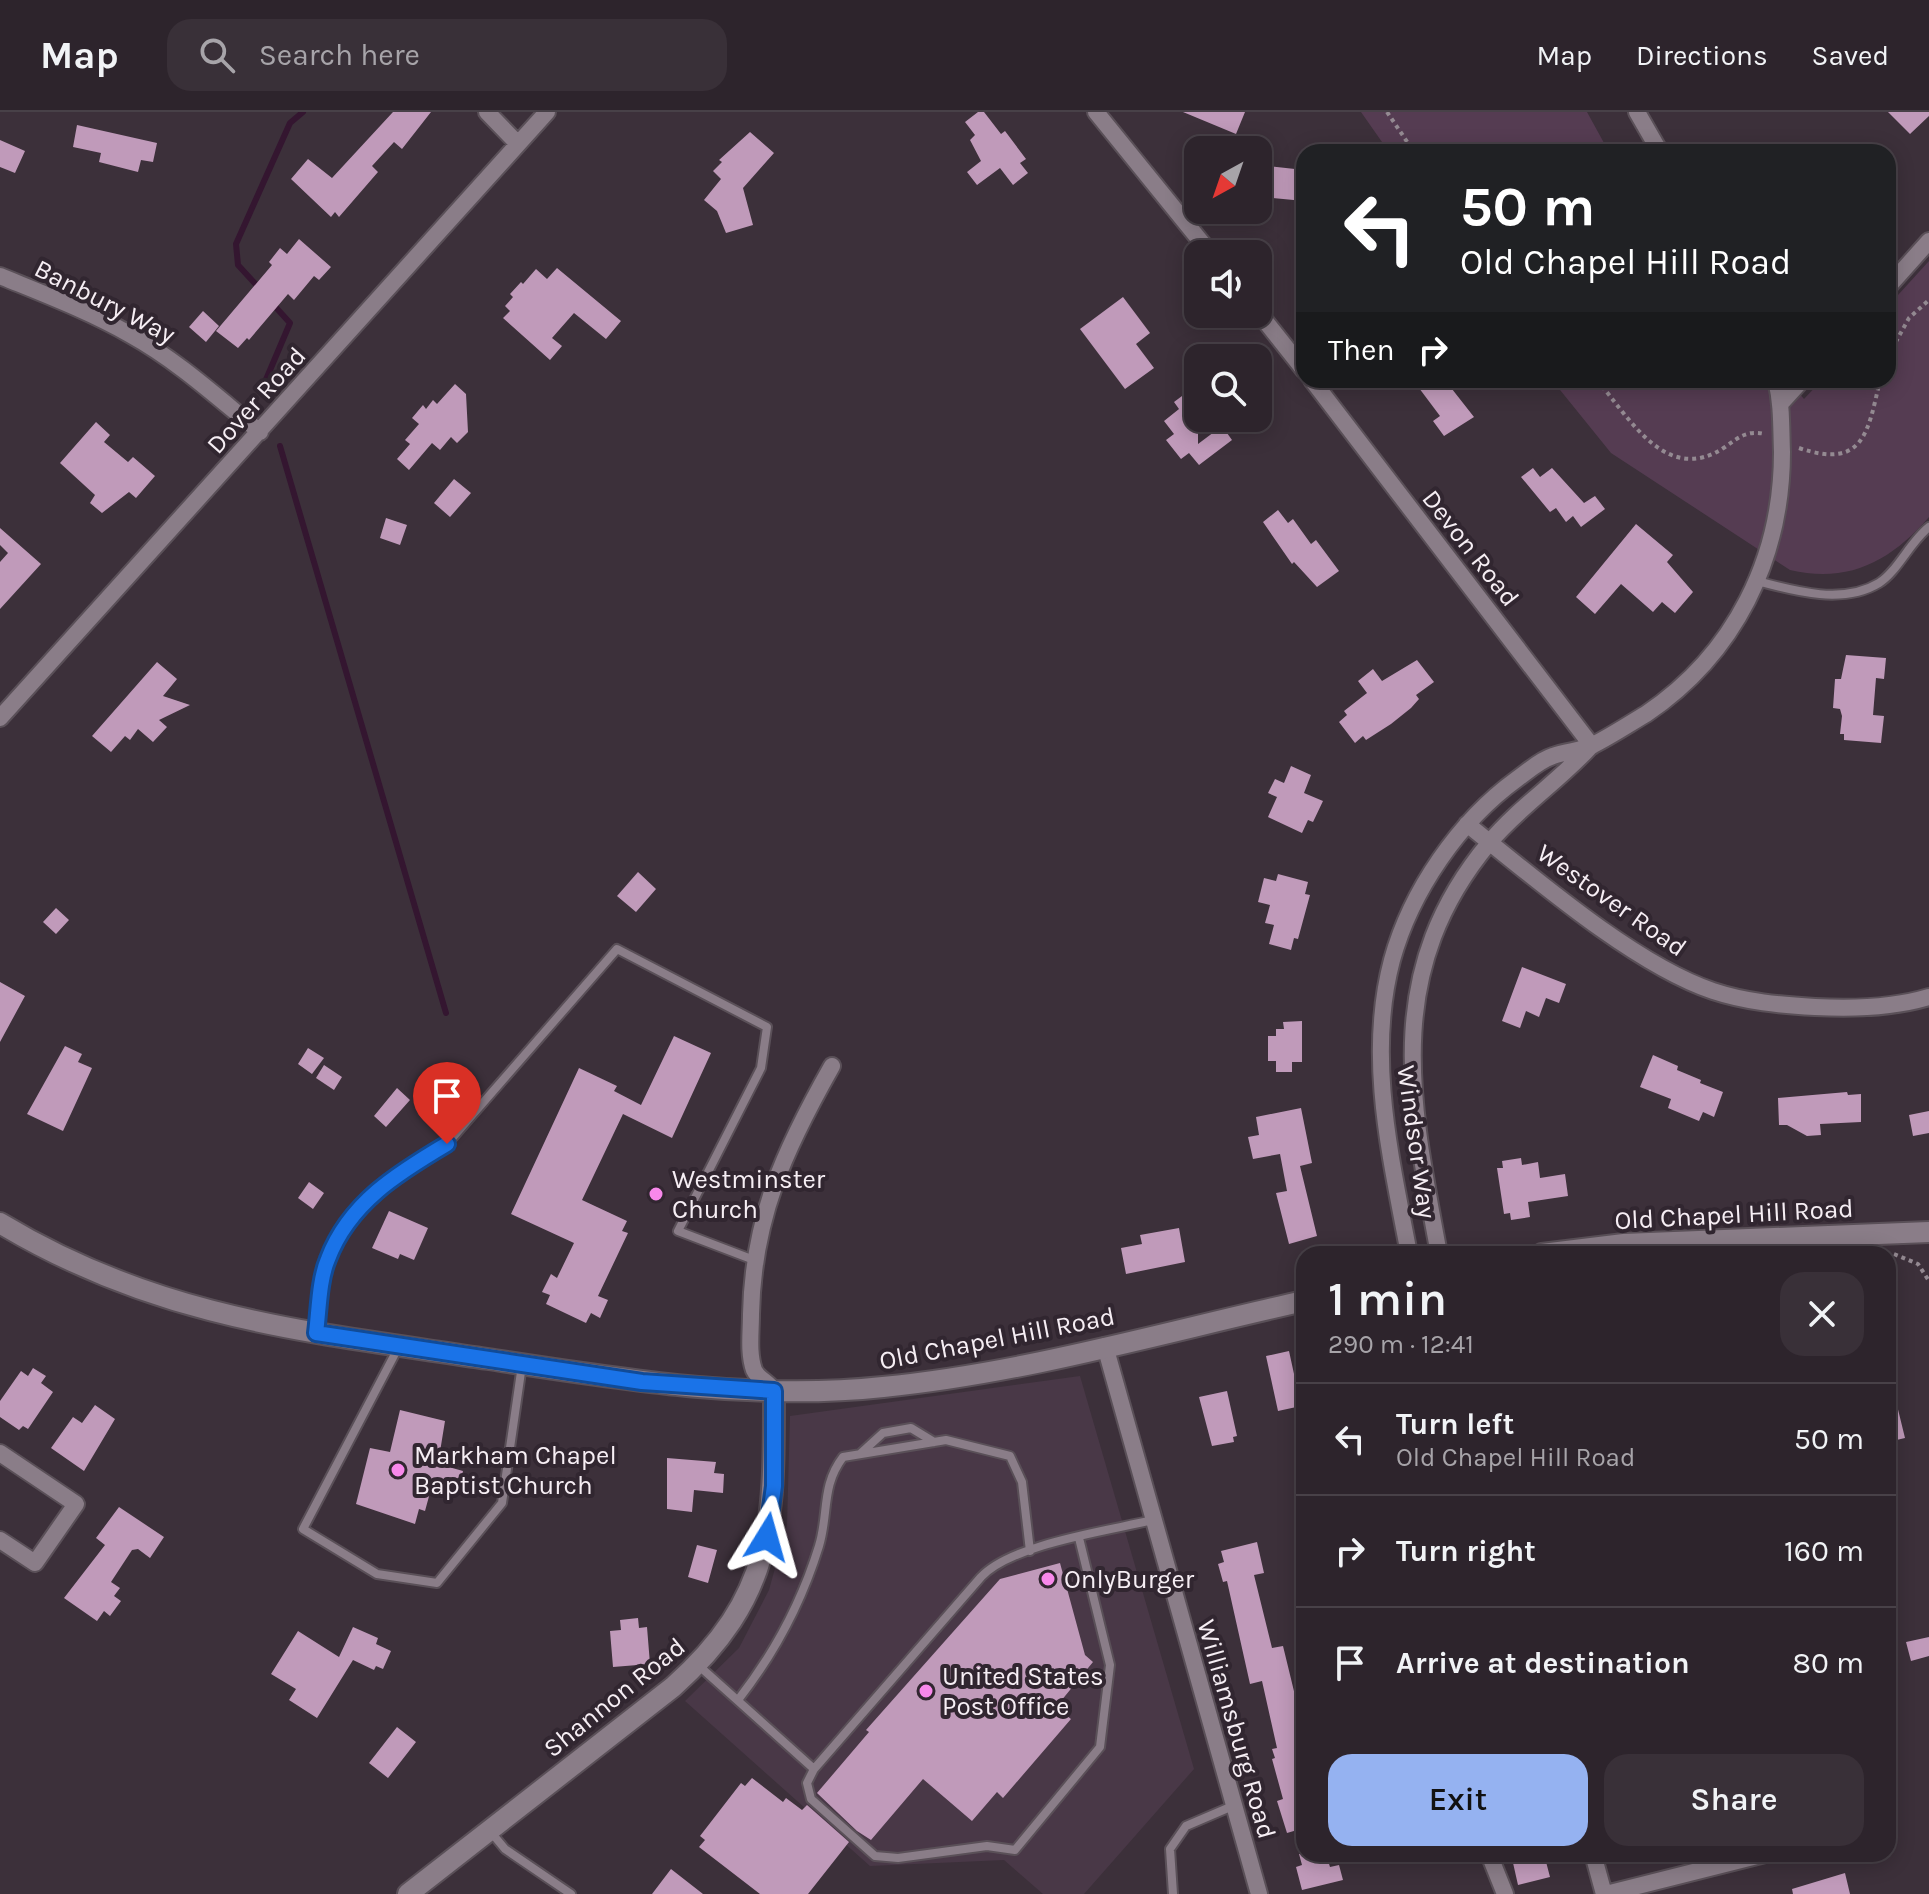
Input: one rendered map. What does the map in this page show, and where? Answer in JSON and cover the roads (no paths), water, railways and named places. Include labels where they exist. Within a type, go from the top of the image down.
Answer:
[{"type":"street","points":[[487,112],[518,144]]},
{"type":"street","name":"Dover Road","points":[[0,718],[547,112]]},
{"type":"street","points":[[1096,112],[1200,240]]},
{"type":"street","points":[[1637,112],[1655,144]]},
{"type":"street","points":[[1896,278],[1929,241]]},
{"type":"street","name":"Banbury Way","points":[[0,276],[75,306],[132,335],[183,369],[260,432]]},
{"type":"street","points":[[1271,328],[1296,360]]},
{"type":"street","name":"Devon Road","points":[[1318,388],[1592,746]]},
{"type":"street","name":"Windsor Way","points":[[1438,1246],[1417,1132],[1410,1072],[1412,1020],[1422,970],[1438,925],[1456,888],[1490,842],[1592,746],[1656,706],[1701,668],[1740,616],[1770,548],[1781,502],[1781,403],[1778,388]]},
{"type":"street","points":[[1781,403],[1795,388]]},
{"type":"street","name":"Windsor Way","points":[[1407,1246],[1387,1137],[1381,1071],[1383,1012],[1392,960],[1410,913],[1431,873],[1467,824],[1514,781],[1550,757],[1592,746]]},
{"type":"street","name":"Westover Road","points":[[1467,824],[1642,955],[1715,992],[1776,1005],[1836,1008],[1881,1006],[1929,997]]},
{"type":"street","points":[[774,1391],[755,1373],[751,1345],[754,1260],[770,1192],[783,1158],[832,1066]]},
{"type":"street","name":"Old Chapel Hill Road","points":[[0,1223],[40,1247],[153,1296],[215,1314],[316,1333],[642,1382],[774,1391],[881,1388],[965,1376],[1296,1303]]},
{"type":"street","name":"Old Chapel Hill Road","points":[[1608,1246],[1929,1232]]},
{"type":"street","name":"Williamsburg Road","points":[[1105,1346],[1259,1894]]},
{"type":"street","name":"Shannon Road","points":[[408,1894],[697,1665],[728,1628],[764,1553],[774,1486],[774,1391]]},
{"type":"street","points":[[0,1453],[76,1504],[35,1563],[0,1540]]},
{"type":"street","points":[[1492,1862],[1505,1894]]},
{"type":"street","points":[[1595,1862],[1605,1894],[1719,1862]]},
{"type":"lane","points":[[1757,581],[1796,592],[1845,595],[1880,582],[1929,527]]},
{"type":"lane","points":[[316,1333],[326,1261],[348,1217],[401,1172],[447,1144],[617,949],[767,1027],[761,1068],[678,1231],[754,1260]]},
{"type":"lane","points":[[399,1345],[303,1529],[377,1574],[422,1581],[437,1583],[502,1503],[522,1364]]},
{"type":"lane","points":[[860,1454],[883,1433],[911,1428],[935,1442]]},
{"type":"lane","points":[[738,1700],[765,1666],[797,1602],[820,1544],[829,1475],[843,1457],[946,1440],[1010,1456],[1022,1482],[1030,1551]]},
{"type":"lane","points":[[1079,1538],[1110,1665],[1100,1747],[1015,1850],[987,1846],[898,1858],[875,1856],[811,1799],[807,1783],[814,1769],[990,1567],[1000,1560],[1030,1551],[1079,1538],[1153,1520]]},
{"type":"lane","points":[[697,1665],[814,1769]]},
{"type":"lane","points":[[1173,1894],[1170,1849],[1186,1826],[1235,1805]]},
{"type":"lane","points":[[489,1830],[505,1849],[571,1894]]},
{"type":"waterway","points":[[261,290],[238,265],[236,244],[290,123],[303,112]]},
{"type":"waterway","points":[[262,389],[290,323],[271,302]]},
{"type":"waterway","points":[[280,446],[446,1013]]},
{"type":"place","name":"Westminster Church","points":[[656,1194]]},
{"type":"place","name":"Markham Chapel Baptist Church","points":[[398,1470]]},
{"type":"place","name":"OnlyBurger","points":[[1048,1579]]},
{"type":"place","name":"United States Post Office","points":[[926,1691]]}]
